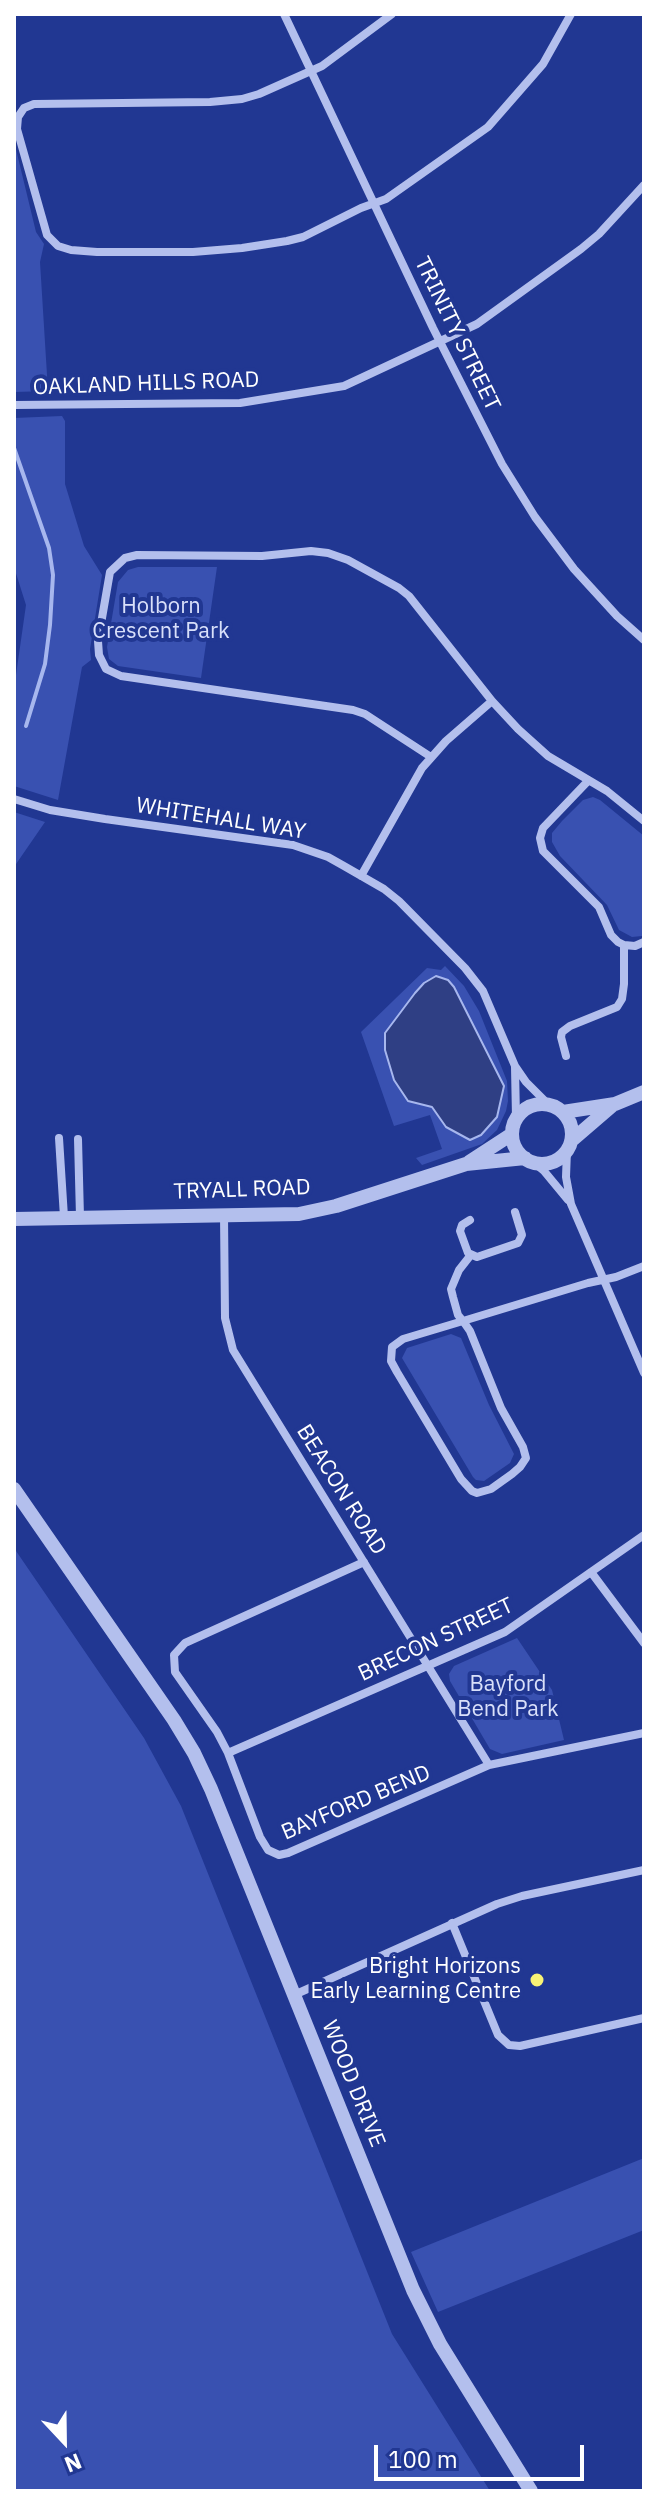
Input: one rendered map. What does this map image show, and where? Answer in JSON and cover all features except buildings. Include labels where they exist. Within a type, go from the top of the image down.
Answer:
[{"type":"street","name":"TRINITY STREET","points":[[284,14],[486,436],[535,517],[595,593],[644,640]]},
{"type":"street","points":[[392,14],[322,66],[259,94],[226,101],[34,104],[24,108],[18,117],[17,129],[47,235],[58,246],[97,252],[193,252],[242,248],[303,237],[402,189],[488,127],[543,64],[571,14]]},
{"type":"street","name":"OAKLAND HILLS ROAD","points":[[14,405],[240,403],[344,386],[477,324],[581,249],[644,185]]},
{"type":"street","points":[[431,757],[365,714],[353,710],[121,676],[106,669],[99,655],[98,641],[110,572],[125,558],[137,555],[262,556],[311,551],[328,553],[358,566],[409,596],[492,701],[548,756],[607,791],[644,821]]},
{"type":"street","points":[[361,876],[415,779],[431,757],[492,701]]},
{"type":"street","points":[[588,781],[543,828],[543,851],[599,907],[611,935],[624,945],[635,946],[644,942]]},
{"type":"street","name":"WHITEHALL WAY","points":[[14,799],[50,810],[92,817],[293,845],[328,857],[384,889],[465,968],[483,991],[515,1066],[549,1105]]},
{"type":"street","points":[[566,1056],[562,1032],[617,1007],[622,999],[624,945]]},
{"type":"street","name":"WHITEHALL WAY","points":[[515,1066],[516,1118]]},
{"type":"street","points":[[563,1112],[615,1104],[644,1092]]},
{"type":"street","points":[[529,1160],[552,1162],[615,1104]]},
{"type":"street","points":[[571,1204],[544,1171],[516,1147],[512,1134],[516,1118],[531,1106],[549,1105],[563,1112],[571,1125],[566,1177],[571,1204],[644,1373]]},
{"type":"street","name":"TRYALL ROAD","points":[[466,1164],[512,1134]]},
{"type":"street","points":[[59,1138],[64,1217]]},
{"type":"street","points":[[78,1139],[80,1217]]},
{"type":"street","name":"TRYALL ROAD","points":[[14,1219],[282,1215],[316,1211],[466,1164],[529,1160]]},
{"type":"street","points":[[470,1256],[477,1257],[518,1243],[522,1235],[515,1212]]},
{"type":"street","name":"BEACON ROAD","points":[[224,1215],[225,1318],[233,1350],[489,1765]]},
{"type":"street","points":[[470,1220],[462,1225],[460,1231],[470,1256]]},
{"type":"street","points":[[470,1256],[459,1270],[451,1289],[458,1315],[463,1321],[470,1331],[501,1408],[526,1458],[520,1467],[484,1493],[472,1491],[467,1486],[391,1361],[392,1347],[403,1339],[463,1321],[603,1280],[644,1266]]},
{"type":"street","name":"WOOD DRIVE","points":[[14,1489],[189,1745],[211,1789],[422,2310],[451,2363],[531,2491]]},
{"type":"street","name":"BRECON STREET","points":[[228,1753],[512,1628],[644,1535]]},
{"type":"street","name":"BAYFORD BEND","points":[[364,1562],[185,1643],[176,1651],[173,1662],[175,1672],[228,1753],[263,1845],[268,1850],[279,1855],[288,1853],[489,1765],[644,1733]]},
{"type":"street","points":[[591,1572],[644,1643]]},
{"type":"street","points":[[294,1995],[452,1923],[522,1896],[644,1870]]},
{"type":"street","points":[[452,1923],[498,2035],[509,2045],[520,2046],[644,2018]]},
{"type":"green space","points":[[14,141],[36,232],[44,244],[40,262],[48,391],[14,392]]},
{"type":"green space","points":[[62,416],[65,421],[65,484],[84,546],[102,575],[90,649],[91,660],[82,667],[58,800],[14,786],[14,689],[26,605],[14,567],[14,418]]},
{"type":"green space","name":"Holborn Crescent Park","points":[[138,567],[217,567],[201,678],[118,666],[109,659],[107,647],[118,582],[128,570]]},
{"type":"green space","points":[[593,797],[644,836],[642,936],[632,937],[619,930],[607,905],[560,856],[552,842],[552,833],[562,821],[583,800]]},
{"type":"green space","points":[[14,812],[45,822],[14,867]]},
{"type":"green space","points":[[445,966],[464,986],[479,1011],[507,1081],[508,1101],[497,1130],[482,1144],[422,1165],[416,1158],[442,1149],[430,1115],[394,1126],[361,1032],[427,968],[441,970]]},
{"type":"green space","points":[[451,1334],[461,1338],[514,1454],[510,1463],[484,1481],[473,1477],[402,1358],[407,1348]]},
{"type":"green space","points":[[14,1548],[144,1738],[181,1806],[392,2334],[490,2491],[14,2491]]},
{"type":"green space","name":"Bayford Bend Park","points":[[517,1638],[552,1690],[564,1740],[502,1754],[490,1749],[450,1681],[449,1674],[454,1666]]},
{"type":"green space","points":[[644,2158],[644,2230],[438,2312],[411,2252]]},
{"type":"shaded area","points":[[436,976],[448,980],[454,987],[504,1086],[497,1117],[481,1135],[470,1140],[446,1127],[432,1107],[408,1101],[394,1080],[385,1050],[385,1033],[415,993]]},
{"type":"waterway","points":[[14,448],[49,548],[53,575],[45,664],[26,726]]},
{"type":"place","name":"Bright Horizons Early Learning Centre","points":[[537,1980]]}]
